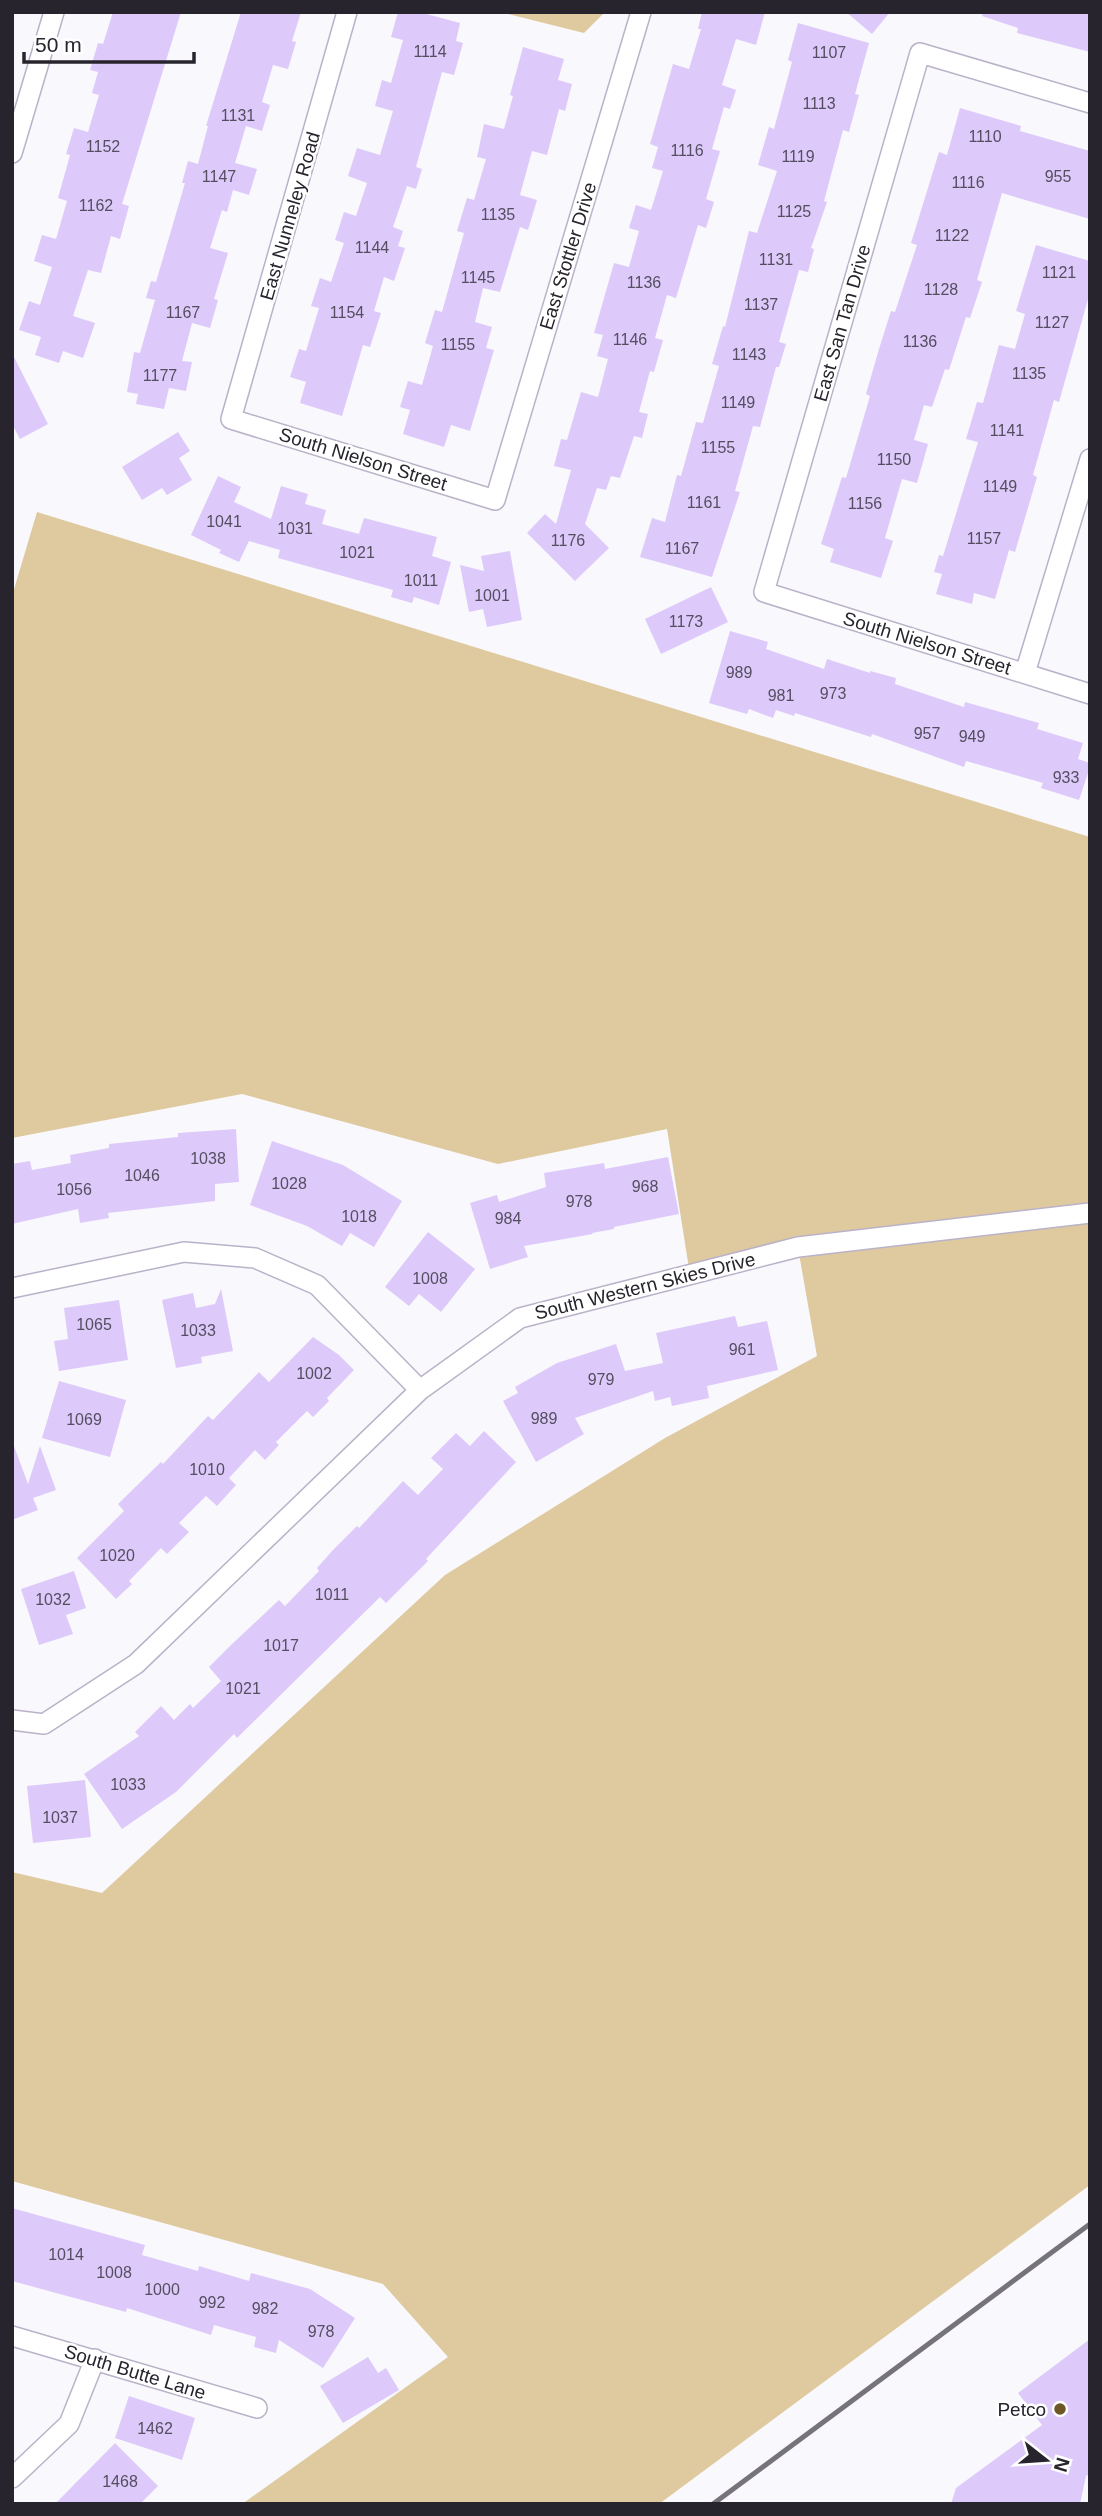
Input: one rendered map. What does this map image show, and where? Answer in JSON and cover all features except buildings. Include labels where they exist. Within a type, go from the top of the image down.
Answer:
[{"type":"street","points":[[12,153],[54,12]]},
{"type":"street","name":"East Nunneley Road","points":[[231,419],[347,12]]},
{"type":"street","name":"East Stottler Drive","points":[[495,500],[641,12]]},
{"type":"street","name":"East San Tan Drive","points":[[764,593],[920,54],[1090,103]]},
{"type":"street","name":"South Nielson Street","points":[[231,419],[495,500]]},
{"type":"street","points":[[1025,673],[1090,459]]},
{"type":"street","name":"South Nielson Street","points":[[764,593],[1090,694]]},
{"type":"street","name":"South Western Skies Drive","points":[[12,1720],[44,1724],[136,1664],[419,1390],[520,1318],[798,1247],[1090,1213]]},
{"type":"street","points":[[12,1288],[184,1252],[255,1258],[317,1285],[419,1390]]},
{"type":"street","name":"South Butte Lane","points":[[12,2336],[257,2408]]},
{"type":"street","points":[[12,2478],[69,2424],[95,2359]]},
{"type":"shaded area","points":[[500,12],[605,12],[584,33]]},
{"type":"shaded area","points":[[37,512],[1090,837],[1090,2185],[659,2504],[242,2504],[448,2357],[383,2284],[12,2181],[12,1872],[102,1893],[445,1575],[665,1438],[817,1356],[798,1248],[690,1275],[667,1129],[498,1164],[242,1094],[12,1138],[12,596]]},
{"type":"railway","points":[[713,2504],[1090,2224]]},
{"type":"place","name":"Petco","points":[[1060,2409]]}]
